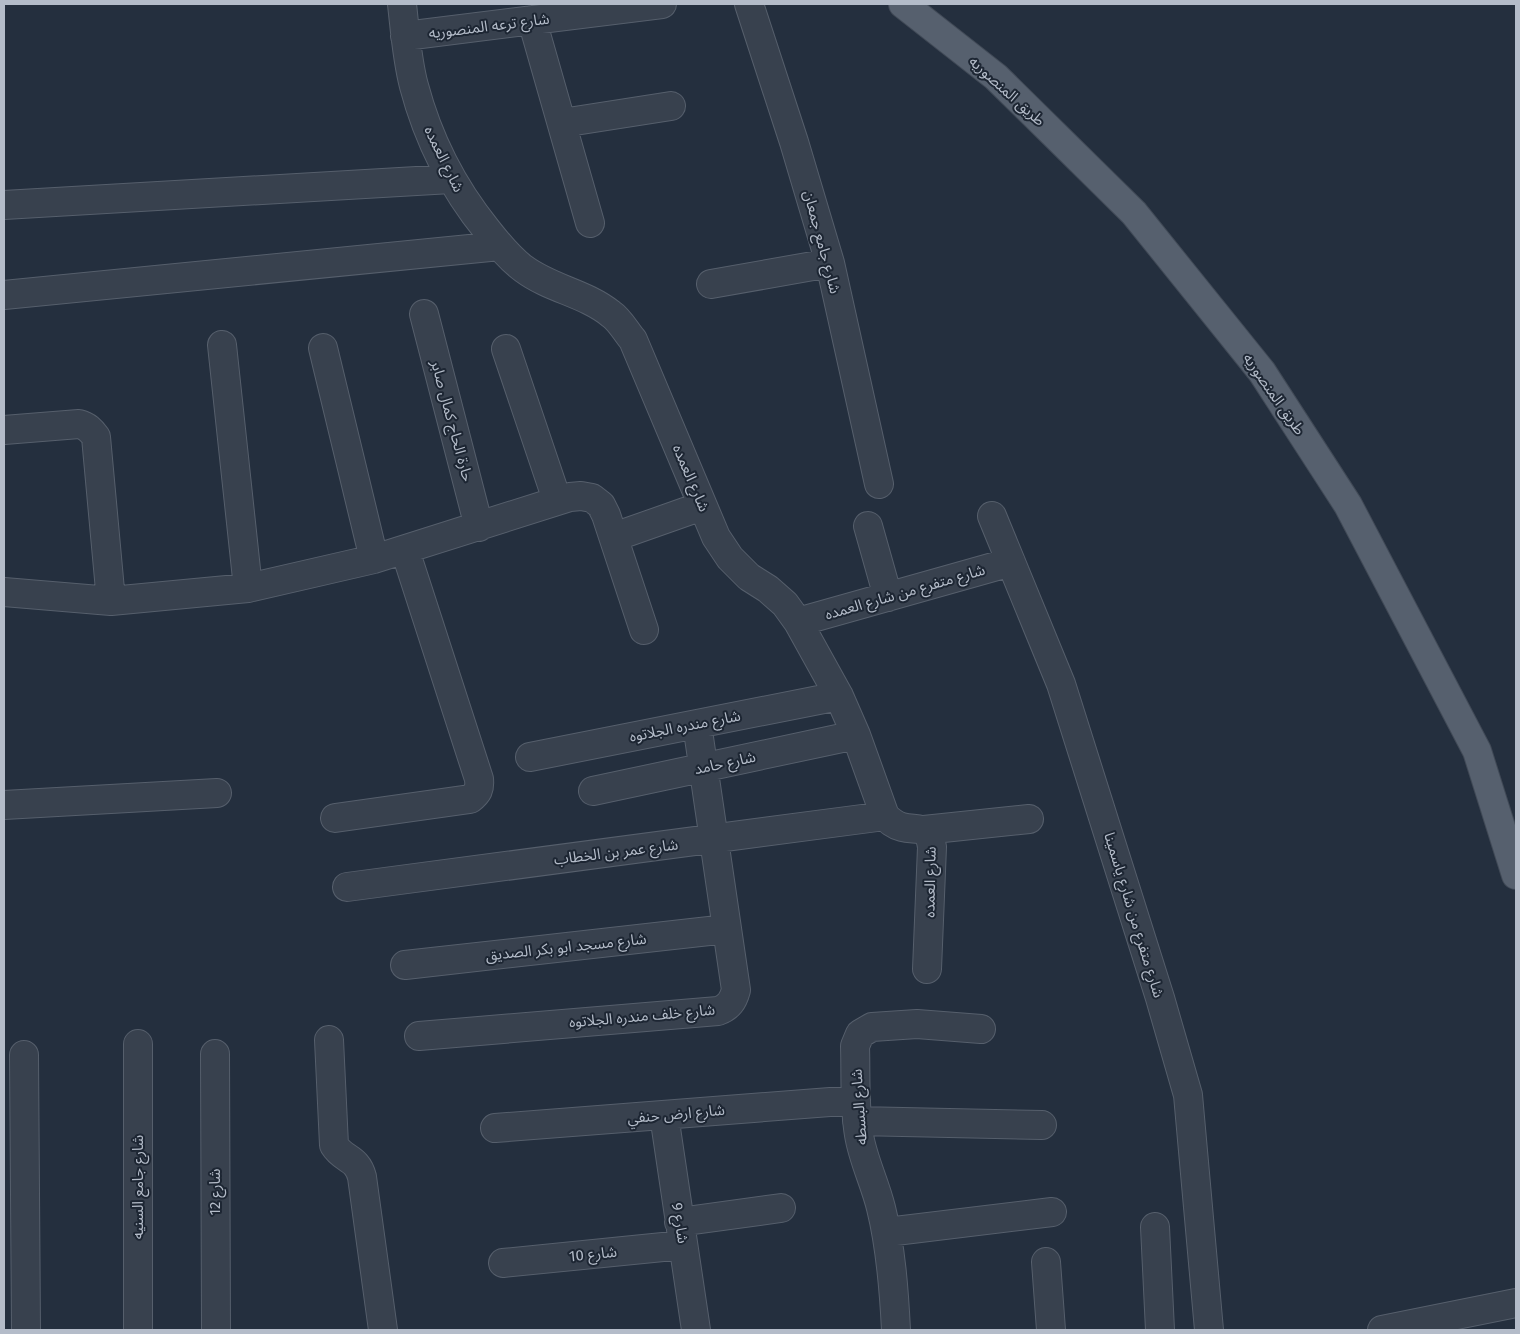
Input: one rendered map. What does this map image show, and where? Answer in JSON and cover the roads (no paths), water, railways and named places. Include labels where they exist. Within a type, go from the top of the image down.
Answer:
[{"type":"main road","name":"طريق المنصوريه","points":[[903,4],[996,77],[1134,213],[1262,372],[1348,505],[1477,751],[1516,875]]},
{"type":"street","name":"شارع العمده","points":[[402,4],[405,36],[414,86],[429,133],[451,179],[474,214],[500,246],[523,269],[552,286],[584,297],[612,314],[633,340],[716,537],[730,558],[749,577],[768,589],[785,604],[798,622],[839,696],[856,735],[884,816],[893,824],[903,828],[924,830],[931,837],[927,969]]},
{"type":"street","name":"شارع ترعه المنصوريه","points":[[405,36],[662,4]]},
{"type":"street","name":"شارع جامع جمعان","points":[[749,4],[794,142],[830,263],[879,484]]},
{"type":"street","points":[[532,20],[590,222]]},
{"type":"street","points":[[562,123],[671,106]]},
{"type":"street","points":[[4,205],[451,179]]},
{"type":"street","points":[[4,295],[500,246]]},
{"type":"street","points":[[711,284],[830,263]]},
{"type":"street","name":"حارة الحاج كمال صابر","points":[[424,314],[480,527]]},
{"type":"street","points":[[222,345],[248,588]]},
{"type":"street","points":[[323,348],[374,559]]},
{"type":"street","points":[[506,349],[557,500]]},
{"type":"street","points":[[4,430],[79,424],[86,426],[96,437],[111,600]]},
{"type":"street","points":[[4,592],[111,600],[248,588],[374,559],[480,527],[557,500],[581,496],[592,498],[601,505],[606,515],[644,630]]},
{"type":"street","points":[[614,537],[702,506]]},
{"type":"street","name":"شارع متفرع من شارع ياسمينا","points":[[992,516],[1061,684],[1154,979],[1188,1095],[1209,1330]]},
{"type":"street","points":[[868,526],[888,597]]},
{"type":"street","points":[[335,818],[470,799],[476,795],[480,788],[479,779],[405,550]]},
{"type":"street","name":"شارع متفرع من شارع العمده","points":[[798,622],[1011,562]]},
{"type":"street","name":"شارع مندره الجلاتوه","points":[[530,757],[839,696]]},
{"type":"street","name":"شارع خلف مندره الجلاتوه","points":[[419,1036],[718,1011],[730,1004],[736,990],[696,724]]},
{"type":"street","name":"شارع حامد","points":[[593,791],[856,735]]},
{"type":"street","points":[[4,805],[217,793]]},
{"type":"street","name":"شارع عمر بن الخطاب","points":[[347,887],[884,816]]},
{"type":"street","points":[[924,830],[1029,819]]},
{"type":"street","name":"شارع مسجد ابو بكر الصديق","points":[[404,965],[727,929]]},
{"type":"street","name":"شارع البسطه","points":[[896,1330],[887,1232],[881,1206],[862,1154],[857,1110],[855,1046],[860,1034],[872,1027],[917,1024],[981,1028]]},
{"type":"street","points":[[329,1040],[334,1145],[338,1152],[357,1164],[362,1176],[383,1330]]},
{"type":"street","name":"شارع جامع السنيه","points":[[138,1044],[138,1330]]},
{"type":"street","name":"شارع 12","points":[[215,1054],[216,1330]]},
{"type":"street","points":[[24,1055],[26,1330]]},
{"type":"street","name":"شارع ارض حنفي","points":[[495,1128],[664,1115],[857,1110],[1042,1125]]},
{"type":"street","name":"شارع 9","points":[[664,1115],[696,1330]]},
{"type":"street","name":"شارع 10","points":[[503,1263],[681,1234],[781,1208]]},
{"type":"street","points":[[887,1232],[1052,1212]]},
{"type":"street","points":[[1155,1227],[1160,1330]]},
{"type":"street","points":[[1046,1262],[1051,1330]]},
{"type":"street","points":[[1382,1330],[1516,1303]]}]
